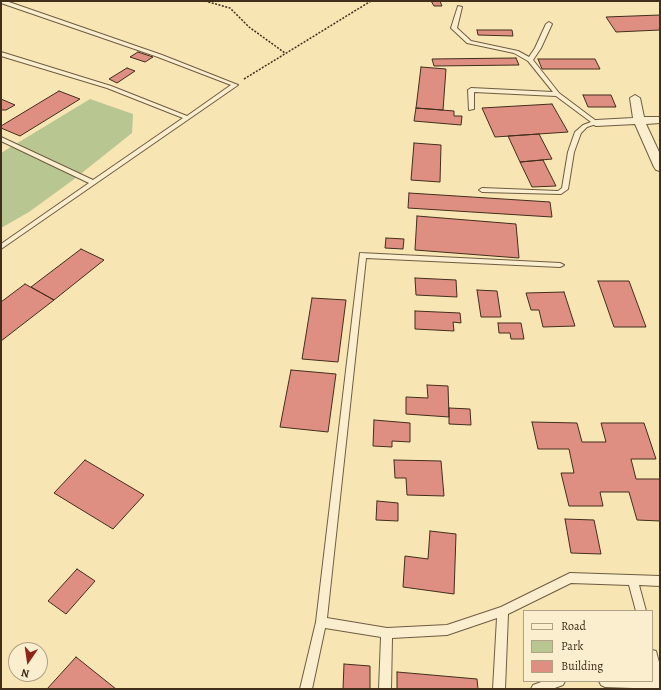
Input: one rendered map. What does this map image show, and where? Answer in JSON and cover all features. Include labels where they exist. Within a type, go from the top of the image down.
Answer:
[{"type":"street","points":[[635,98],[640,120],[660,167]]},
{"type":"street","points":[[596,123],[660,120]]},
{"type":"lane","points":[[1,1],[160,56],[236,85]]},
{"type":"lane","points":[[460,7],[454,28],[469,42],[516,52],[530,60],[557,94],[596,123]]},
{"type":"lane","points":[[530,60],[538,48],[549,24]]},
{"type":"lane","points":[[1,54],[109,88],[188,118]]},
{"type":"lane","points":[[1,247],[236,85]]},
{"type":"lane","points":[[471,109],[471,90],[557,94]]},
{"type":"lane","points":[[482,190],[559,193],[565,189],[571,152],[578,132],[585,126],[596,123]]},
{"type":"lane","points":[[1,139],[94,183]]},
{"type":"lane","points":[[306,689],[321,622],[363,255],[560,265]]},
{"type":"lane","points":[[321,622],[387,633],[447,630],[503,611],[570,578],[660,581]]},
{"type":"lane","points":[[633,580],[641,610]]},
{"type":"lane","points":[[499,689],[503,611]]},
{"type":"lane","points":[[385,689],[387,633]]},
{"type":"lane","points":[[619,682],[660,685],[653,659]]},
{"type":"lane","points":[[537,689],[556,682]]},
{"type":"path","points":[[205,1],[230,8],[249,27],[285,53]]},
{"type":"path","points":[[236,85],[285,53],[371,1]]},
{"type":"green space","points":[[90,99],[133,114],[132,133],[73,180],[29,212],[1,228],[1,153]]},
{"type":"building","points":[[431,1],[440,1],[442,6],[434,6]]},
{"type":"building","points":[[660,15],[660,30],[616,32],[606,17]]},
{"type":"building","points":[[477,30],[512,30],[513,36],[478,35]]},
{"type":"building","points":[[138,52],[153,57],[145,62],[130,57]]},
{"type":"building","points":[[516,58],[519,65],[434,66],[432,59]]},
{"type":"building","points":[[538,59],[595,59],[600,69],[542,69]]},
{"type":"building","points":[[421,67],[446,69],[443,110],[416,108]]},
{"type":"building","points":[[127,68],[135,71],[117,83],[109,79]]},
{"type":"building","points":[[59,91],[80,99],[20,136],[1,128],[1,126]]},
{"type":"building","points":[[583,95],[611,95],[616,107],[588,107]]},
{"type":"building","points":[[1,99],[15,105],[6,110],[1,110]]},
{"type":"building","points":[[552,104],[568,132],[495,137],[482,108]]},
{"type":"building","points":[[416,108],[454,111],[454,116],[462,116],[461,125],[414,121]]},
{"type":"building","points":[[539,134],[552,159],[520,162],[508,136]]},
{"type":"building","points":[[414,143],[441,145],[440,182],[411,180]]},
{"type":"building","points":[[543,160],[556,186],[532,187],[520,162]]},
{"type":"building","points":[[409,193],[550,202],[552,217],[408,208]]},
{"type":"building","points":[[417,216],[516,224],[519,258],[415,250]]},
{"type":"building","points":[[386,238],[404,239],[403,249],[385,248]]},
{"type":"building","points":[[81,249],[104,260],[54,300],[31,287]]},
{"type":"building","points":[[415,278],[456,280],[457,297],[416,295]]},
{"type":"building","points":[[598,281],[629,281],[646,327],[614,327]]},
{"type":"building","points":[[25,284],[54,300],[1,341],[1,302]]},
{"type":"building","points":[[477,290],[497,291],[501,317],[481,317]]},
{"type":"building","points":[[564,292],[575,326],[543,327],[539,310],[531,310],[526,293]]},
{"type":"building","points":[[312,298],[346,300],[338,362],[302,359]]},
{"type":"building","points":[[415,311],[460,313],[461,323],[453,322],[454,331],[415,329]]},
{"type":"building","points":[[498,323],[521,323],[524,339],[511,339],[510,333],[499,333]]},
{"type":"building","points":[[291,370],[336,374],[328,432],[280,427]]},
{"type":"building","points":[[427,385],[448,386],[449,417],[406,414],[406,397],[428,398]]},
{"type":"building","points":[[449,408],[470,409],[471,425],[449,424]]},
{"type":"building","points":[[374,420],[410,423],[410,442],[392,441],[392,447],[373,446]]},
{"type":"building","points":[[532,422],[577,423],[582,442],[606,442],[601,423],[644,423],[656,459],[631,459],[636,479],[660,479],[660,521],[637,520],[629,492],[600,492],[603,506],[569,506],[561,473],[574,473],[569,449],[538,449]]},
{"type":"building","points":[[85,460],[144,495],[113,529],[54,493]]},
{"type":"building","points":[[394,460],[441,461],[444,496],[407,495],[406,478],[395,478]]},
{"type":"building","points":[[377,501],[398,503],[398,521],[376,520]]},
{"type":"building","points":[[565,519],[594,520],[601,554],[571,553]]},
{"type":"building","points":[[430,531],[456,534],[454,594],[403,587],[405,556],[428,559]]},
{"type":"building","points":[[77,569],[95,581],[66,614],[48,601]]},
{"type":"building","points":[[76,657],[116,689],[47,689]]},
{"type":"building","points":[[344,664],[370,666],[370,689],[343,689]]},
{"type":"building","points":[[397,672],[477,679],[478,689],[397,689]]}]
